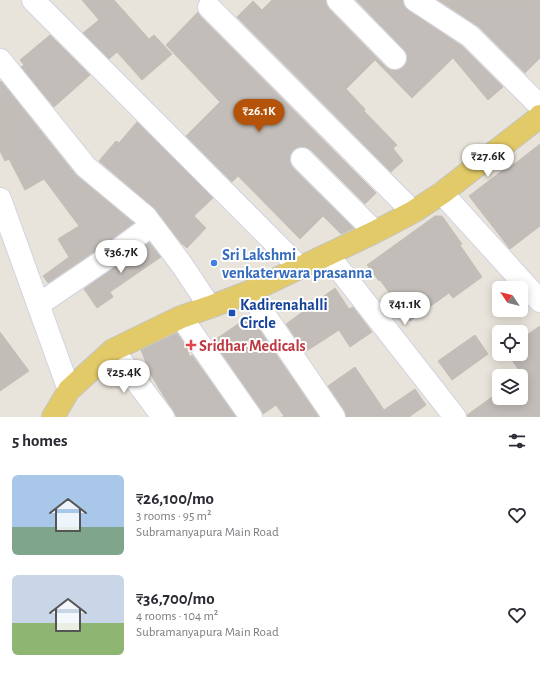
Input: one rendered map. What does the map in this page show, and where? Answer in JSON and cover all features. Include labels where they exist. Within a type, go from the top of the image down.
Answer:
[{"type":"main road","points":[[53,417],[69,390],[113,350],[181,317],[249,292],[328,255],[413,212],[442,193],[539,116]]},
{"type":"street","points":[[33,0],[300,268]]},
{"type":"street","points":[[338,0],[395,58]]},
{"type":"street","points":[[415,0],[470,36],[539,116]]},
{"type":"street","points":[[210,7],[413,212]]},
{"type":"street","points":[[0,60],[86,167],[146,217],[182,265],[210,307]]},
{"type":"street","points":[[302,159],[375,232]]},
{"type":"street","points":[[442,193],[540,301]]},
{"type":"street","points":[[0,199],[69,390]]},
{"type":"street","points":[[38,305],[152,225]]},
{"type":"street","points":[[328,255],[455,417]]},
{"type":"street","points":[[249,292],[334,417]]},
{"type":"street","points":[[181,317],[251,417]]},
{"type":"street","points":[[113,350],[163,417]]},
{"type":"building","points":[[82,0],[114,0],[149,39],[154,35],[172,54],[142,80],[117,52],[109,59],[83,33],[99,20]]},
{"type":"building","points":[[272,0],[326,0],[329,9],[386,67],[391,70],[398,70],[407,62],[407,55],[404,50],[356,0],[403,0],[404,6],[408,10],[462,46],[503,87],[488,100],[453,58],[412,98],[375,60],[346,89],[365,109],[364,111],[397,145],[393,148],[403,161],[391,172],[237,17],[253,1],[262,10]]},
{"type":"building","points":[[438,0],[540,0],[540,58],[525,73],[479,27]]},
{"type":"building","points":[[198,12],[200,16],[376,193],[365,204],[311,150],[305,147],[299,147],[293,150],[290,156],[290,162],[293,168],[354,228],[341,234],[323,216],[300,239],[238,176],[232,182],[186,136],[220,102],[166,45]]},
{"type":"building","points":[[50,35],[90,75],[54,107],[21,67],[24,65],[20,60]]},
{"type":"building","points":[[1,81],[76,175],[134,223],[48,283],[43,276],[69,257],[58,239],[79,226],[44,179],[25,190],[9,159],[5,161],[0,151]]},
{"type":"building","points":[[137,122],[213,198],[194,216],[206,228],[187,248],[181,243],[154,208],[99,161],[116,141],[119,143]]},
{"type":"building","points":[[540,144],[540,226],[510,249],[469,196],[507,167],[508,169]]},
{"type":"building","points":[[435,216],[442,216],[462,244],[460,245],[482,277],[453,298],[449,293],[410,321],[367,265]]},
{"type":"building","points":[[149,242],[161,257],[110,292],[113,297],[97,308],[84,289]]},
{"type":"building","points":[[335,288],[349,309],[353,307],[372,332],[350,347],[339,330],[305,352],[286,324]]},
{"type":"building","points":[[250,316],[319,417],[282,417],[284,416],[276,405],[263,414],[213,341]]},
{"type":"building","points":[[540,326],[540,417],[467,417],[467,415],[492,397],[492,405],[528,405],[528,369],[518,369],[513,361],[528,361],[528,334]]},
{"type":"building","points":[[0,332],[29,371],[0,391]]},
{"type":"building","points":[[177,333],[186,346],[190,357],[192,355],[236,417],[177,417],[150,373],[141,350]]},
{"type":"building","points":[[475,335],[488,354],[452,380],[438,361]]},
{"type":"building","points":[[355,367],[384,410],[415,389],[426,405],[409,417],[346,417],[344,410],[328,386]]},
{"type":"place","name":"Sri Lakshmi venkaterwara prasanna","points":[[214,263]]},
{"type":"place","name":"Kadirenahalli Circle","points":[[232,313]]},
{"type":"place","name":"Sridhar Medicals","points":[[191,345]]}]
